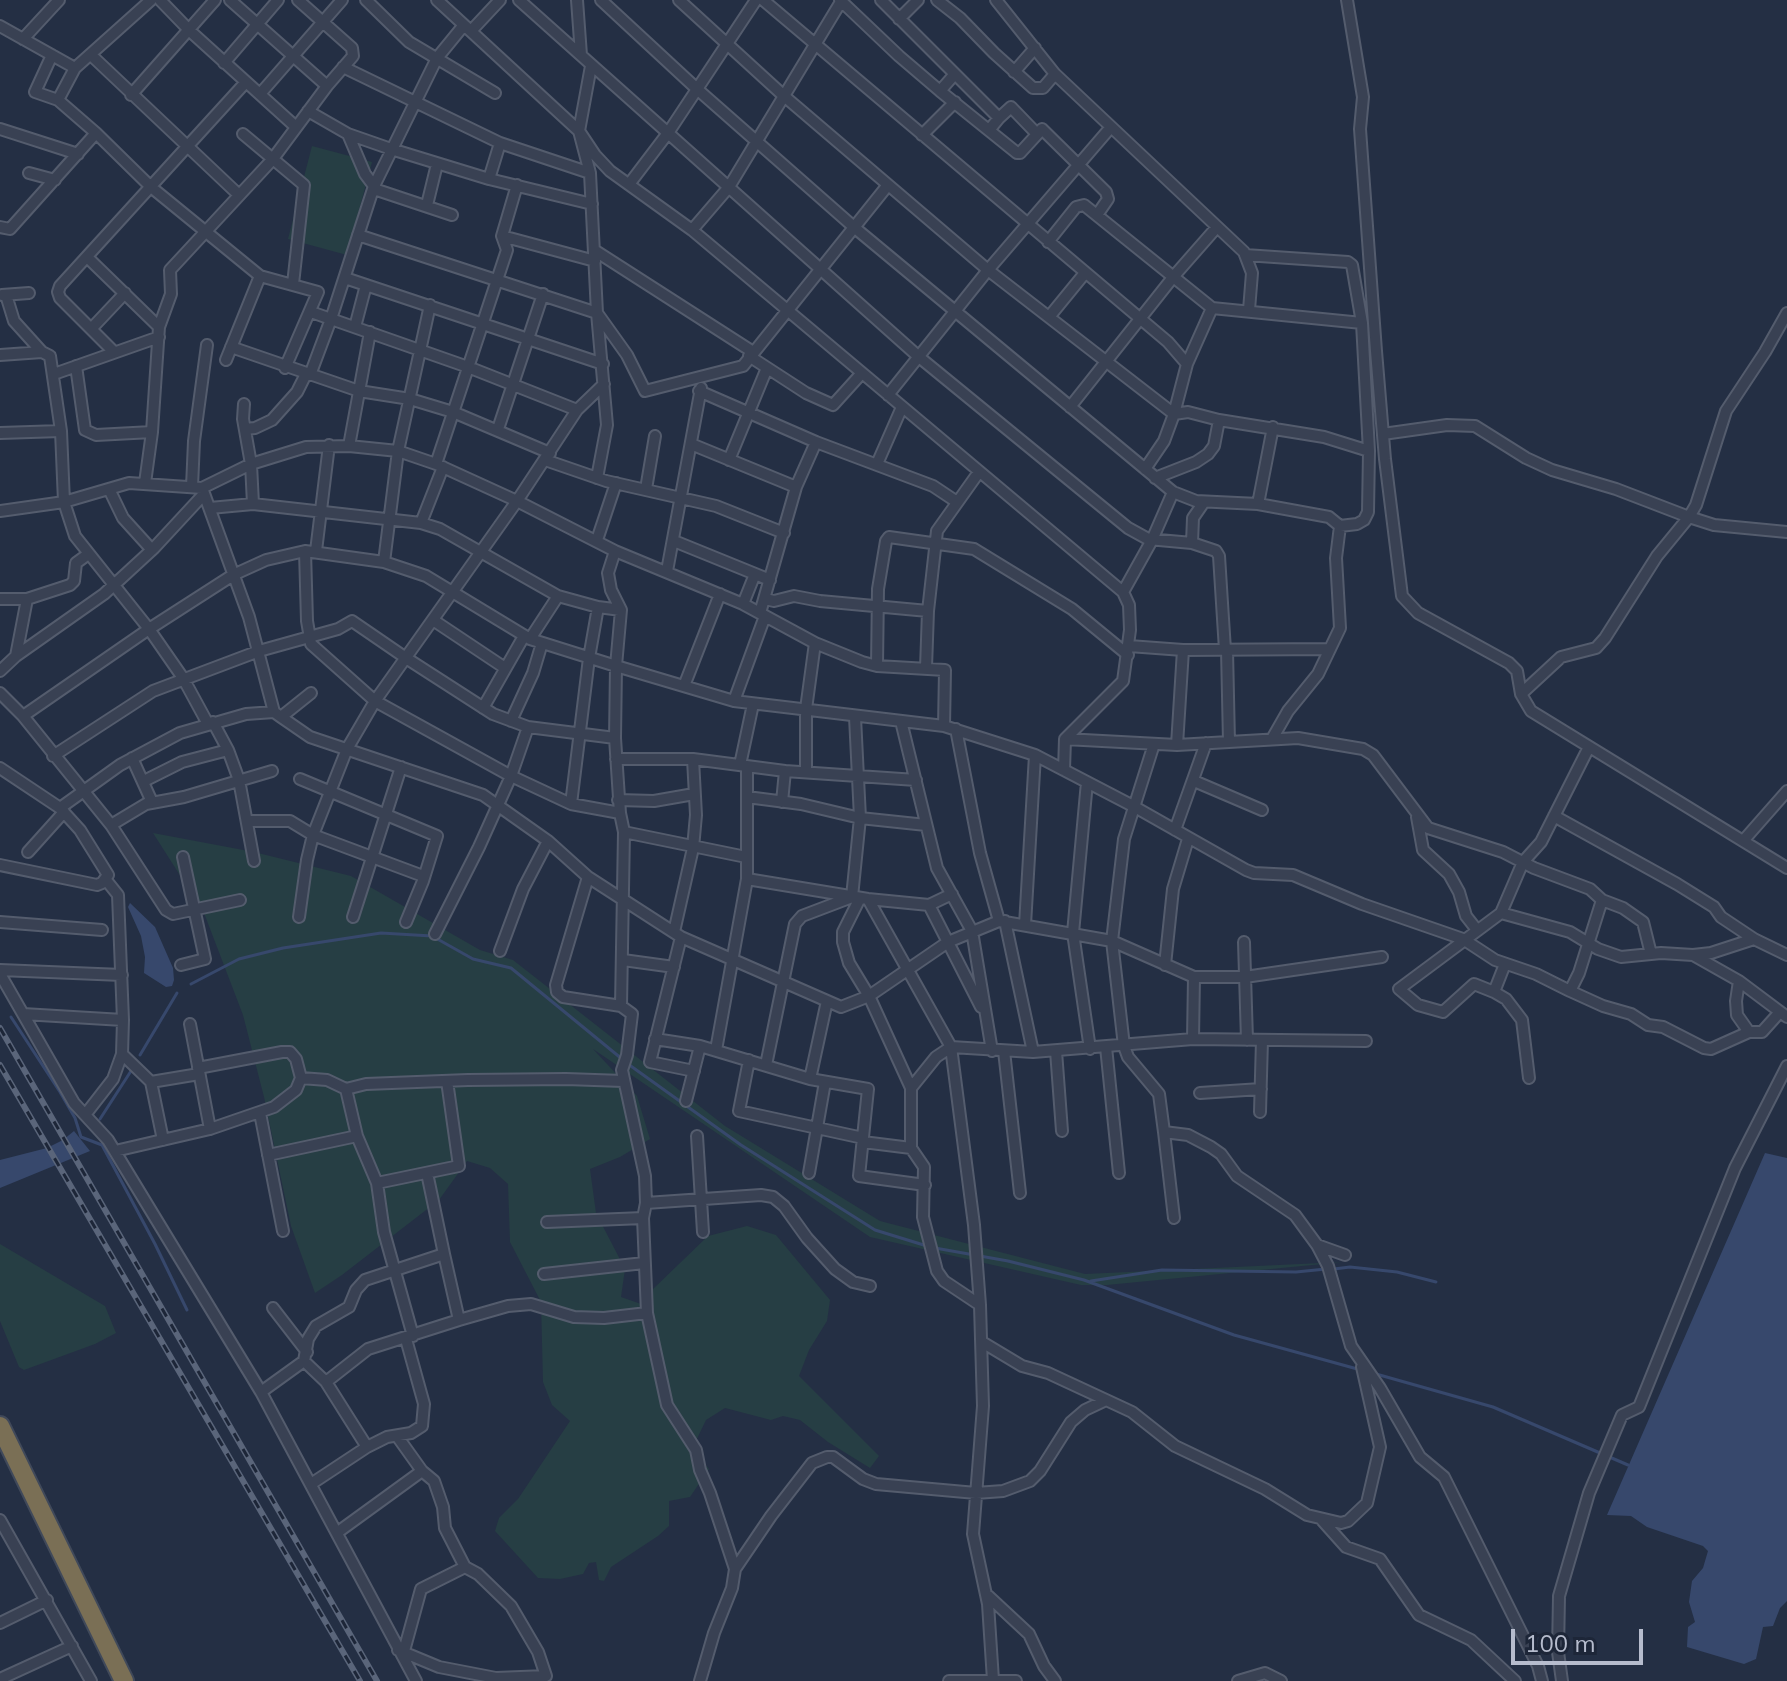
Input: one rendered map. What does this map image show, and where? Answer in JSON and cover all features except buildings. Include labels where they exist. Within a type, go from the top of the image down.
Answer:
[{"type":"highway","points":[[0,1426],[124,1681]]},
{"type":"highway","points":[[0,1449],[111,1681]]},
{"type":"street","points":[[23,39],[59,0]]},
{"type":"street","points":[[58,100],[75,68],[151,0]]},
{"type":"street","points":[[160,0],[296,127]]},
{"type":"street","points":[[131,95],[215,0]]},
{"type":"street","points":[[230,0],[327,86]]},
{"type":"street","points":[[224,63],[278,0]]},
{"type":"street","points":[[145,483],[159,332],[171,294],[170,270],[272,160],[353,56],[352,48],[298,0]]},
{"type":"street","points":[[260,94],[342,0]]},
{"type":"street","points":[[366,0],[409,42],[495,93]]},
{"type":"street","points":[[437,0],[579,131],[602,163],[692,230],[1123,592],[1130,612],[1128,651],[1121,686],[1065,739],[1064,770]]},
{"type":"street","points":[[245,429],[272,420],[297,392],[308,374],[331,319],[374,186],[437,58],[500,0]]},
{"type":"street","points":[[519,0],[919,357],[1128,528],[1152,540],[1210,547],[1219,556],[1229,742]]},
{"type":"street","points":[[577,0],[581,55]]},
{"type":"street","points":[[601,0],[855,228],[1173,492],[1186,499],[1204,502],[1258,504],[1329,517],[1340,526],[1357,524],[1367,514],[1369,451],[1362,323],[1352,265],[1348,262],[1245,255]]},
{"type":"street","points":[[679,0],[784,96],[988,270],[1174,414],[1188,412],[1219,420],[1273,427],[1324,437],[1369,451]]},
{"type":"street","points":[[630,183],[668,133],[756,0]]},
{"type":"street","points":[[763,0],[1168,342],[1187,364]]},
{"type":"street","points":[[692,230],[729,187],[841,0],[899,56],[1018,154],[1042,129],[1108,196],[1097,215]]},
{"type":"street","points":[[881,0],[999,118]]},
{"type":"street","points":[[899,19],[918,0]]},
{"type":"street","points":[[937,0],[960,18],[1014,72],[1037,89],[1043,88],[1055,74]]},
{"type":"street","points":[[996,0],[1055,74],[1245,255],[1252,273],[1249,310]]},
{"type":"street","points":[[1347,0],[1363,97],[1360,129],[1383,434],[1402,596],[1418,613],[1509,663],[1518,674],[1521,694],[1531,711],[1787,868]]},
{"type":"street","points":[[0,26],[75,68]]},
{"type":"street","points":[[1014,72],[1035,48]]},
{"type":"street","points":[[52,55],[35,92],[58,100],[151,187],[260,276],[318,292],[285,368]]},
{"type":"street","points":[[91,55],[239,195]]},
{"type":"street","points":[[591,66],[579,131],[590,173],[597,313],[607,425],[597,478]]},
{"type":"street","points":[[343,67],[500,143],[590,173]]},
{"type":"street","points":[[940,91],[954,75]]},
{"type":"street","points":[[114,352],[60,298],[58,292],[246,82]]},
{"type":"street","points":[[922,135],[955,102]]},
{"type":"street","points":[[990,129],[1011,107],[1037,134]]},
{"type":"street","points":[[308,111],[348,134],[391,149],[489,179],[592,204]]},
{"type":"street","points":[[888,395],[988,270],[1111,127]]},
{"type":"street","points":[[0,129],[78,154]]},
{"type":"street","points":[[0,227],[10,229],[96,133]]},
{"type":"street","points":[[243,134],[304,185],[293,284]]},
{"type":"street","points":[[348,134],[365,174],[374,186],[383,193],[452,215]]},
{"type":"street","points":[[489,179],[500,143]]},
{"type":"street","points":[[427,205],[437,164]]},
{"type":"street","points":[[29,173],[55,180]]},
{"type":"street","points":[[421,523],[453,412],[507,250],[502,236],[517,185]]},
{"type":"street","points":[[358,235],[597,313],[627,355],[645,391],[743,366],[888,185]]},
{"type":"street","points":[[1048,242],[1076,207],[1084,205],[1212,308],[1362,323]]},
{"type":"street","points":[[1070,407],[1217,227]]},
{"type":"street","points":[[502,236],[595,256],[751,354],[806,393],[833,405],[862,373]]},
{"type":"street","points":[[87,257],[125,293],[159,332]]},
{"type":"street","points":[[1049,317],[1085,273]]},
{"type":"street","points":[[226,360],[260,276]]},
{"type":"street","points":[[345,278],[603,364]]},
{"type":"street","points":[[355,327],[366,285]]},
{"type":"street","points":[[29,293],[3,295],[14,321],[42,352],[50,356],[61,431],[64,502],[75,536],[87,555],[149,629],[228,750],[239,780],[254,861]]},
{"type":"street","points":[[92,328],[125,293]]},
{"type":"street","points":[[498,429],[543,294]]},
{"type":"street","points":[[384,562],[398,451],[430,305]]},
{"type":"street","points":[[1145,469],[1161,448],[1187,364],[1212,308]]},
{"type":"street","points":[[311,312],[468,367],[577,410]]},
{"type":"street","points":[[1521,694],[1561,657],[1596,648],[1605,638],[1650,567],[1696,505],[1726,411],[1787,313]]},
{"type":"street","points":[[54,374],[159,332]]},
{"type":"street","points":[[349,446],[370,332]]},
{"type":"street","points":[[207,345],[194,441],[199,489],[210,508],[278,715]]},
{"type":"street","points":[[231,347],[359,391],[410,399],[453,412],[498,429],[547,457],[597,478],[723,508],[784,533]]},
{"type":"street","points":[[0,355],[42,352]]},
{"type":"street","points":[[76,366],[85,430],[96,435],[152,432]]},
{"type":"street","points":[[729,460],[767,368]]},
{"type":"street","points":[[667,571],[699,391],[707,376]]},
{"type":"street","points":[[299,917],[313,835],[347,749],[375,701],[517,501],[577,410],[604,384]]},
{"type":"street","points":[[699,391],[816,442],[933,486],[957,502]]},
{"type":"street","points":[[244,404],[253,504]]},
{"type":"street","points":[[877,464],[902,407]]},
{"type":"street","points":[[1155,478],[1208,454],[1214,446],[1219,420]]},
{"type":"street","points":[[1383,434],[1447,425],[1475,426],[1526,458],[1552,470],[1616,489],[1689,517],[1714,525],[1787,532]]},
{"type":"street","points":[[1258,504],[1273,427]]},
{"type":"street","points":[[0,433],[61,431]]},
{"type":"street","points":[[646,489],[655,436]]},
{"type":"street","points":[[734,701],[762,614],[796,487],[816,442]]},
{"type":"street","points":[[691,444],[796,487]]},
{"type":"street","points":[[329,445],[321,513],[311,551],[308,638],[315,650],[375,701],[511,776],[571,804],[620,813]]},
{"type":"street","points":[[0,671],[16,656],[115,585],[152,550],[199,489],[251,464],[306,447],[349,446],[398,451],[439,466],[517,501],[615,551],[743,604],[815,643],[877,666],[945,671],[944,726]]},
{"type":"street","points":[[926,668],[928,611],[939,527],[979,472]]},
{"type":"street","points":[[0,511],[64,502],[129,483],[199,489]]},
{"type":"street","points":[[597,540],[616,483]]},
{"type":"street","points":[[109,489],[123,518],[152,550]]},
{"type":"street","points":[[1123,592],[1152,540],[1173,492]]},
{"type":"street","points":[[1192,543],[1193,518],[1204,502]]},
{"type":"street","points":[[210,508],[253,504],[421,523],[440,529],[558,596],[621,610]]},
{"type":"street","points":[[1272,739],[1288,711],[1312,683],[1341,621],[1336,558],[1340,526]]},
{"type":"street","points":[[877,666],[877,606],[887,538],[970,547],[1072,609],[1128,651],[1330,649]]},
{"type":"street","points":[[674,541],[770,580]]},
{"type":"street","points":[[23,716],[233,575],[271,558],[311,551],[384,562],[422,575],[527,638],[734,701],[944,726],[1035,755],[1250,872],[1293,875],[1362,904],[1463,939],[1505,964],[1536,974],[1603,1006],[1631,1014],[1648,1025],[1663,1027],[1704,1048],[1711,1049],[1749,1032],[1766,1030],[1784,1014],[1739,981],[1693,955]]},
{"type":"street","points":[[615,551],[608,573],[611,590],[621,610],[615,738],[618,800],[624,832],[621,1006]]},
{"type":"street","points":[[0,599],[27,599],[70,585],[74,581],[76,563],[87,555]]},
{"type":"street","points":[[743,604],[755,574]]},
{"type":"street","points":[[684,686],[720,594]]},
{"type":"street","points":[[483,708],[505,668],[558,596]]},
{"type":"street","points":[[765,599],[774,601],[794,596],[928,611]]},
{"type":"street","points":[[16,656],[27,599]]},
{"type":"street","points":[[571,804],[598,607]]},
{"type":"street","points":[[433,620],[505,668]]},
{"type":"street","points":[[53,756],[130,704],[183,678],[259,651],[338,629],[352,621],[483,708],[511,721],[528,727],[615,738]]},
{"type":"street","points":[[511,721],[533,673],[542,643]]},
{"type":"street","points":[[806,772],[806,709],[815,643]]},
{"type":"street","points":[[1177,745],[1183,650]]},
{"type":"street","points":[[0,693],[23,716],[111,825],[166,910],[173,914],[240,900]]},
{"type":"street","points":[[278,715],[311,693]]},
{"type":"street","points":[[716,1050],[747,879],[744,766],[753,704]]},
{"type":"street","points":[[28,852],[82,791],[132,758],[180,733],[210,723],[246,714],[278,715],[310,737],[475,791],[497,802],[588,877],[678,934],[841,1007],[869,996],[948,942],[1002,921],[1112,941],[1194,977],[1245,977],[1382,957]]},
{"type":"street","points":[[855,717],[860,898],[843,932],[843,942],[852,968],[869,996],[911,1088],[911,1148],[924,1167],[923,1221],[939,1275],[980,1305]]},
{"type":"street","points":[[901,721],[937,868],[972,931],[992,1051]]},
{"type":"street","points":[[435,934],[511,776],[528,727]]},
{"type":"street","points":[[956,729],[980,853],[1002,921],[1033,1052]]},
{"type":"street","points":[[1065,739],[1177,745],[1306,738],[1363,749],[1373,755],[1424,825],[1436,832],[1495,849],[1590,889],[1602,900],[1623,908],[1643,922],[1651,954]]},
{"type":"street","points":[[1175,830],[1206,743]]},
{"type":"street","points":[[1154,744],[1124,839],[1112,941],[1124,1046],[1131,1062],[1159,1094],[1174,1218]]},
{"type":"street","points":[[1529,1078],[1522,1020],[1506,999],[1476,984],[1471,985],[1443,1012],[1418,1005],[1399,989],[1501,913],[1523,862],[1541,842],[1589,747]]},
{"type":"street","points":[[144,781],[182,762],[228,750]]},
{"type":"street","points":[[1025,925],[1035,755]]},
{"type":"street","points":[[132,758],[152,802]]},
{"type":"street","points":[[616,759],[693,759],[785,771],[916,780]]},
{"type":"street","points":[[693,759],[693,848],[674,967],[650,1062],[694,1071]]},
{"type":"street","points":[[353,917],[401,767]]},
{"type":"street","points":[[0,768],[62,810],[107,870],[106,880],[118,895],[122,1054],[113,1079],[85,1115]]},
{"type":"street","points":[[111,825],[152,802],[184,797],[272,771]]},
{"type":"street","points":[[782,802],[785,771]]},
{"type":"street","points":[[300,779],[437,836],[406,922]]},
{"type":"street","points":[[1194,781],[1262,810]]},
{"type":"street","points":[[1087,782],[1073,933],[1090,1049]]},
{"type":"street","points":[[1743,841],[1787,791]]},
{"type":"street","points":[[618,800],[654,801],[694,794]]},
{"type":"street","points":[[747,797],[860,818],[926,825]]},
{"type":"street","points":[[1417,815],[1423,850],[1449,874],[1459,892],[1466,916],[1477,930]]},
{"type":"street","points":[[1554,816],[1677,884],[1714,907],[1721,917],[1754,939],[1787,955]]},
{"type":"street","points":[[248,821],[290,821],[313,835],[423,876]]},
{"type":"street","points":[[624,832],[746,857]]},
{"type":"street","points":[[1165,965],[1173,889],[1188,839]]},
{"type":"street","points":[[500,951],[523,889],[548,841]]},
{"type":"street","points":[[181,965],[205,959],[183,857]]},
{"type":"street","points":[[0,865],[97,885],[106,880]]},
{"type":"street","points":[[588,877],[556,985],[557,992],[563,997],[621,1006],[632,1014],[622,1076],[645,1176],[643,1218],[647,1313],[667,1405],[696,1450],[700,1470],[735,1569]]},
{"type":"street","points":[[747,879],[860,898],[929,905],[952,894]]},
{"type":"street","points":[[860,898],[908,970],[951,1047],[974,1225],[980,1305],[983,1406],[973,1540],[986,1594],[993,1680]]},
{"type":"street","points":[[766,1065],[793,928],[798,919],[860,898]]},
{"type":"street","points":[[1570,991],[1602,900]]},
{"type":"street","points":[[929,905],[987,1017]]},
{"type":"street","points":[[1501,913],[1570,932],[1617,956],[1711,953],[1754,939]]},
{"type":"street","points":[[0,922],[102,930]]},
{"type":"street","points":[[1244,942],[1247,1040]]},
{"type":"street","points":[[623,960],[674,967]]},
{"type":"street","points":[[1494,992],[1505,964]]},
{"type":"street","points":[[0,972],[122,975]]},
{"type":"street","points":[[0,972],[74,1103],[115,1151],[261,1392],[416,1681]]},
{"type":"street","points":[[1193,1039],[1194,977]]},
{"type":"street","points":[[1739,981],[1737,1015],[1749,1032]]},
{"type":"street","points":[[810,1079],[827,1001]]},
{"type":"street","points":[[23,1014],[123,1020]]},
{"type":"street","points":[[190,1024],[210,1129]]},
{"type":"street","points":[[655,1039],[716,1050],[810,1079],[868,1089],[859,1176],[925,1185]]},
{"type":"street","points":[[911,1088],[936,1057],[951,1047],[1033,1052],[1193,1039],[1366,1041]]},
{"type":"street","points":[[1260,1112],[1262,1040]]},
{"type":"street","points":[[686,1101],[700,1046]]},
{"type":"street","points":[[1106,1047],[1119,1173]]},
{"type":"street","points":[[1004,1051],[1020,1193]]},
{"type":"street","points":[[1056,1051],[1062,1131]]},
{"type":"street","points":[[115,1151],[210,1129],[260,1113],[285,1100],[296,1090],[301,1078],[296,1059],[290,1052],[282,1052],[151,1082]]},
{"type":"street","points":[[122,1054],[151,1082],[163,1140]]},
{"type":"street","points":[[749,1060],[739,1111],[911,1148]]},
{"type":"street","points":[[1562,1681],[1558,1652],[1559,1596],[1589,1493],[1622,1415],[1639,1407],[1735,1168],[1787,1066]]},
{"type":"street","points":[[301,1078],[327,1080],[346,1089],[366,1084],[622,1076]]},
{"type":"street","points":[[377,1183],[459,1166],[447,1081]]},
{"type":"street","points":[[809,1173],[825,1082]]},
{"type":"street","points":[[311,1484],[367,1447],[387,1437],[411,1433],[422,1426],[424,1404],[396,1270],[384,1232],[377,1183],[357,1136],[346,1089]]},
{"type":"street","points":[[1200,1093],[1261,1089]]},
{"type":"street","points":[[260,1113],[283,1231]]},
{"type":"street","points":[[1164,1132],[1188,1135],[1215,1149],[1237,1176],[1295,1215],[1317,1245],[1328,1266],[1348,1339],[1420,1457],[1444,1477],[1542,1681]]},
{"type":"street","points":[[268,1155],[357,1136]]},
{"type":"street","points":[[697,1136],[703,1232]]},
{"type":"street","points":[[427,1173],[459,1320]]},
{"type":"street","points":[[646,1203],[761,1195],[773,1197],[784,1206],[807,1238],[839,1273],[853,1282],[870,1286]]},
{"type":"street","points":[[547,1222],[643,1218]]},
{"type":"street","points":[[1317,1245],[1345,1255]]},
{"type":"street","points":[[261,1392],[305,1357],[308,1339],[316,1326],[349,1307],[356,1290],[365,1280],[444,1254]]},
{"type":"street","points":[[544,1274],[644,1263]]},
{"type":"street","points":[[326,1382],[368,1349],[508,1306],[531,1304],[574,1317],[604,1318],[647,1313]]},
{"type":"street","points":[[273,1308],[305,1357],[326,1382],[367,1447]]},
{"type":"street","points":[[982,1342],[1022,1366],[1048,1373],[1132,1412],[1175,1446],[1265,1489],[1307,1515],[1341,1523],[1348,1521],[1367,1503],[1380,1440],[1360,1361]]},
{"type":"street","points":[[700,1681],[732,1588],[735,1569],[807,1469],[829,1456],[871,1483],[976,1493],[1006,1491],[1030,1481],[1040,1471],[1071,1422],[1085,1410],[1104,1401]]},
{"type":"street","points":[[397,1436],[422,1471],[434,1481],[443,1507],[445,1528],[465,1567],[478,1574],[511,1606],[538,1652],[545,1678],[496,1678],[439,1667],[401,1650]]},
{"type":"street","points":[[338,1532],[422,1471]]},
{"type":"street","points":[[1321,1519],[1346,1547],[1380,1559],[1419,1615],[1471,1640],[1515,1681]]},
{"type":"street","points":[[0,1520],[91,1681]]},
{"type":"street","points":[[401,1650],[421,1589],[465,1567]]},
{"type":"street","points":[[986,1594],[1029,1634],[1055,1681]]},
{"type":"street","points":[[0,1623],[47,1600]]},
{"type":"street","points":[[0,1679],[72,1646]]},
{"type":"street","points":[[1238,1681],[1263,1673],[1281,1681]]},
{"type":"street","points":[[949,1681],[1016,1681]]},
{"type":"green space","points":[[312,146],[372,162],[347,255],[288,239]]},
{"type":"green space","points":[[153,833],[254,852],[351,876],[480,950],[513,960],[725,1126],[880,1221],[1085,1274],[1343,1262],[1081,1285],[870,1237],[593,1049],[637,1096],[650,1139],[620,1157],[590,1169],[596,1213],[625,1269],[621,1297],[644,1305],[652,1290],[708,1236],[747,1226],[776,1235],[830,1300],[827,1321],[809,1350],[799,1376],[879,1456],[870,1468],[800,1420],[783,1416],[771,1420],[725,1408],[706,1420],[692,1449],[709,1469],[690,1497],[669,1501],[669,1526],[658,1536],[611,1567],[604,1581],[599,1580],[596,1562],[589,1563],[583,1574],[560,1579],[538,1578],[495,1531],[499,1518],[518,1499],[570,1421],[552,1405],[543,1382],[541,1302],[510,1242],[508,1184],[490,1168],[467,1161],[439,1200],[315,1293],[291,1226],[243,1015],[204,913]]},
{"type":"green space","points":[[0,1244],[105,1306],[116,1333],[24,1370],[19,1367],[0,1321]]},
{"type":"water","points":[[130,903],[155,927],[173,968],[172,986],[166,987],[144,973],[141,936],[128,907]]},
{"type":"water","points":[[74,1131],[90,1151],[0,1188],[0,1160],[47,1148]]},
{"type":"water","points":[[1765,1153],[1787,1158],[1787,1601],[1780,1608],[1773,1626],[1763,1627],[1756,1659],[1744,1664],[1687,1647],[1688,1627],[1695,1622],[1689,1602],[1692,1581],[1703,1568],[1708,1551],[1703,1546],[1647,1527],[1631,1516],[1607,1515]]},
{"type":"waterway","points":[[191,984],[239,959],[283,948],[381,933],[432,936],[473,959],[511,968],[622,1059]]},
{"type":"waterway","points":[[140,1055],[177,993]]},
{"type":"waterway","points":[[11,1017],[60,1092],[75,1118],[81,1137],[102,1145],[187,1310]]},
{"type":"waterway","points":[[628,1064],[741,1145],[875,1230],[927,1246]]},
{"type":"waterway","points":[[100,1119],[131,1071]]},
{"type":"waterway","points":[[935,1248],[1008,1261],[1084,1280],[1234,1335],[1361,1370]]},
{"type":"waterway","points":[[1334,1269],[1350,1267],[1397,1272],[1436,1282]]},
{"type":"waterway","points":[[1091,1281],[1162,1270],[1296,1272],[1326,1269]]},
{"type":"waterway","points":[[1376,1374],[1493,1407],[1628,1465]]},
{"type":"railway","points":[[0,1028],[377,1681]]},
{"type":"railway","points":[[0,1065],[360,1681]]}]
